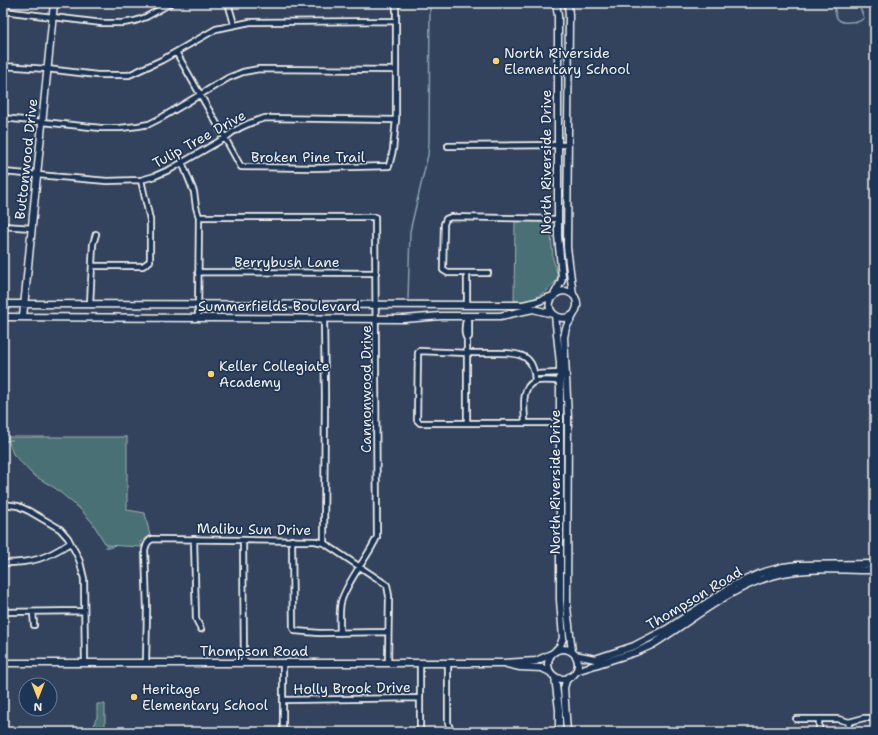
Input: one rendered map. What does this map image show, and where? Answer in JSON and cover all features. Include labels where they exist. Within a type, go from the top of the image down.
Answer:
[{"type":"street","name":"Buttonwood Drive","points":[[23,317],[54,3]]},
{"type":"street","points":[[3,11],[102,23],[123,23],[146,17],[171,3]]},
{"type":"street","points":[[228,3],[234,24]]},
{"type":"street","points":[[396,3],[396,120]]},
{"type":"street","name":"North Riverside Drive","points":[[550,672],[548,663],[554,652],[560,646],[563,638],[560,608],[560,374],[559,351],[554,314],[550,307],[550,303],[562,282],[558,244],[558,24],[556,3]]},
{"type":"street","name":"North Riverside Drive","points":[[568,3],[567,247],[573,295],[577,302],[577,306],[574,314],[566,326],[564,337],[567,403],[567,608],[574,654],[578,665],[576,671]]},
{"type":"street","points":[[3,66],[47,69],[97,75],[129,75],[162,60],[216,29],[234,24],[250,22],[396,21]]},
{"type":"street","name":"Broken Pine Trail","points":[[176,52],[226,138],[240,168],[342,168],[389,166],[393,150],[396,120]]},
{"type":"street","points":[[3,118],[101,128],[138,126],[149,124],[161,118],[228,78],[243,72],[259,69],[396,70]]},
{"type":"street","name":"Tulip Tree Drive","points":[[3,172],[107,181],[140,180],[166,172],[226,138],[230,133],[265,118],[396,120]]},
{"type":"street","points":[[448,146],[568,145]]},
{"type":"street","points":[[182,162],[194,192],[199,217],[198,318]]},
{"type":"street","points":[[92,266],[143,266],[150,261],[150,220],[140,180]]},
{"type":"street","name":"Cannonwood Drive","points":[[199,217],[376,217],[376,537],[361,566],[345,590],[341,604],[340,632]]},
{"type":"street","points":[[488,273],[448,273],[443,270],[444,221],[448,217],[558,220]]},
{"type":"street","points":[[3,226],[32,228]]},
{"type":"street","points":[[90,304],[93,244],[96,234]]},
{"type":"street","name":"Berrybush Lane","points":[[198,272],[376,273]]},
{"type":"street","points":[[467,423],[467,339],[465,337],[465,322],[467,316],[468,273]]},
{"type":"street","points":[[554,295],[558,292],[566,291],[573,295]]},
{"type":"street","name":"Summerfields Boulevard","points":[[3,304],[523,305],[554,295]]},
{"type":"street","name":"Summerfields Boulevard","points":[[3,317],[404,319],[441,316],[500,316],[533,310],[554,314]]},
{"type":"street","points":[[554,314],[558,318],[567,318],[574,314]]},
{"type":"street","points":[[324,318],[324,542]]},
{"type":"street","points":[[535,381],[535,374],[529,360],[517,353],[419,351],[416,417],[420,423],[560,423]]},
{"type":"street","points":[[535,374],[560,374]]},
{"type":"street","points":[[525,423],[524,397],[526,390],[535,381],[560,381]]},
{"type":"street","points":[[3,504],[18,506],[29,510],[60,530],[68,538],[77,555],[82,571],[84,585],[85,663]]},
{"type":"street","points":[[560,514],[567,515]]},
{"type":"street","name":"Malibu Sun Drive","points":[[146,663],[147,608],[145,550],[146,545],[153,539],[292,540],[324,542],[387,585],[388,663]]},
{"type":"street","points":[[194,539],[196,619],[201,629]]},
{"type":"street","points":[[243,540],[244,663]]},
{"type":"street","points":[[292,540],[293,628],[295,631],[388,632]]},
{"type":"street","points":[[3,563],[28,562],[44,558],[70,543]]},
{"type":"street","name":"Thompson Road","points":[[576,671],[670,634],[730,590],[763,578],[806,567],[875,564]]},
{"type":"street","name":"Thompson Road","points":[[806,567],[875,570]]},
{"type":"street","points":[[3,612],[84,611]]},
{"type":"street","points":[[33,612],[34,625]]},
{"type":"street","points":[[554,652],[564,649],[574,654]]},
{"type":"street","name":"Thompson Road","points":[[574,654],[595,659],[635,649]]},
{"type":"street","name":"Thompson Road","points":[[3,663],[504,663],[536,660],[554,652]]},
{"type":"street","points":[[283,663],[283,732]]},
{"type":"street","points":[[420,663],[420,732]]},
{"type":"street","points":[[448,663],[448,723],[451,732]]},
{"type":"street","name":"Thompson Road","points":[[504,663],[520,668],[542,668],[550,672]]},
{"type":"street","points":[[567,732],[564,688],[566,681],[576,671]]},
{"type":"street","points":[[550,672],[555,677],[562,679],[569,678]]},
{"type":"street","points":[[555,677],[559,732]]},
{"type":"street","name":"Holly Brook Drive","points":[[284,700],[420,698]]},
{"type":"street","points":[[796,719],[838,719],[849,722],[864,718],[875,718]]},
{"type":"street","points":[[819,719],[819,732]]},
{"type":"street","points":[[848,732],[849,722]]},
{"type":"green space","points":[[515,220],[550,221],[553,259],[558,276],[556,281],[547,291],[525,302],[514,301]]},
{"type":"green space","points":[[7,437],[127,437],[127,510],[145,513],[150,536],[140,542],[142,547],[106,545],[92,522],[80,509],[55,488],[33,475],[13,454]]},
{"type":"green space","points":[[97,704],[105,704],[105,730],[94,729],[95,720],[97,718]]},
{"type":"waterway","points":[[408,300],[410,231],[428,155],[429,142],[430,3]]},
{"type":"waterway","points":[[835,3],[837,17],[839,20],[845,22],[858,22],[864,18],[858,3]]},
{"type":"waterway","points":[[5,441],[12,440]]},
{"type":"waterway","points":[[106,547],[112,547]]},
{"type":"place","name":"North Riverside Elementary School","points":[[496,61]]},
{"type":"place","name":"Keller Collegiate Academy","points":[[211,374]]},
{"type":"place","name":"Heritage Elementary School","points":[[134,697]]}]
